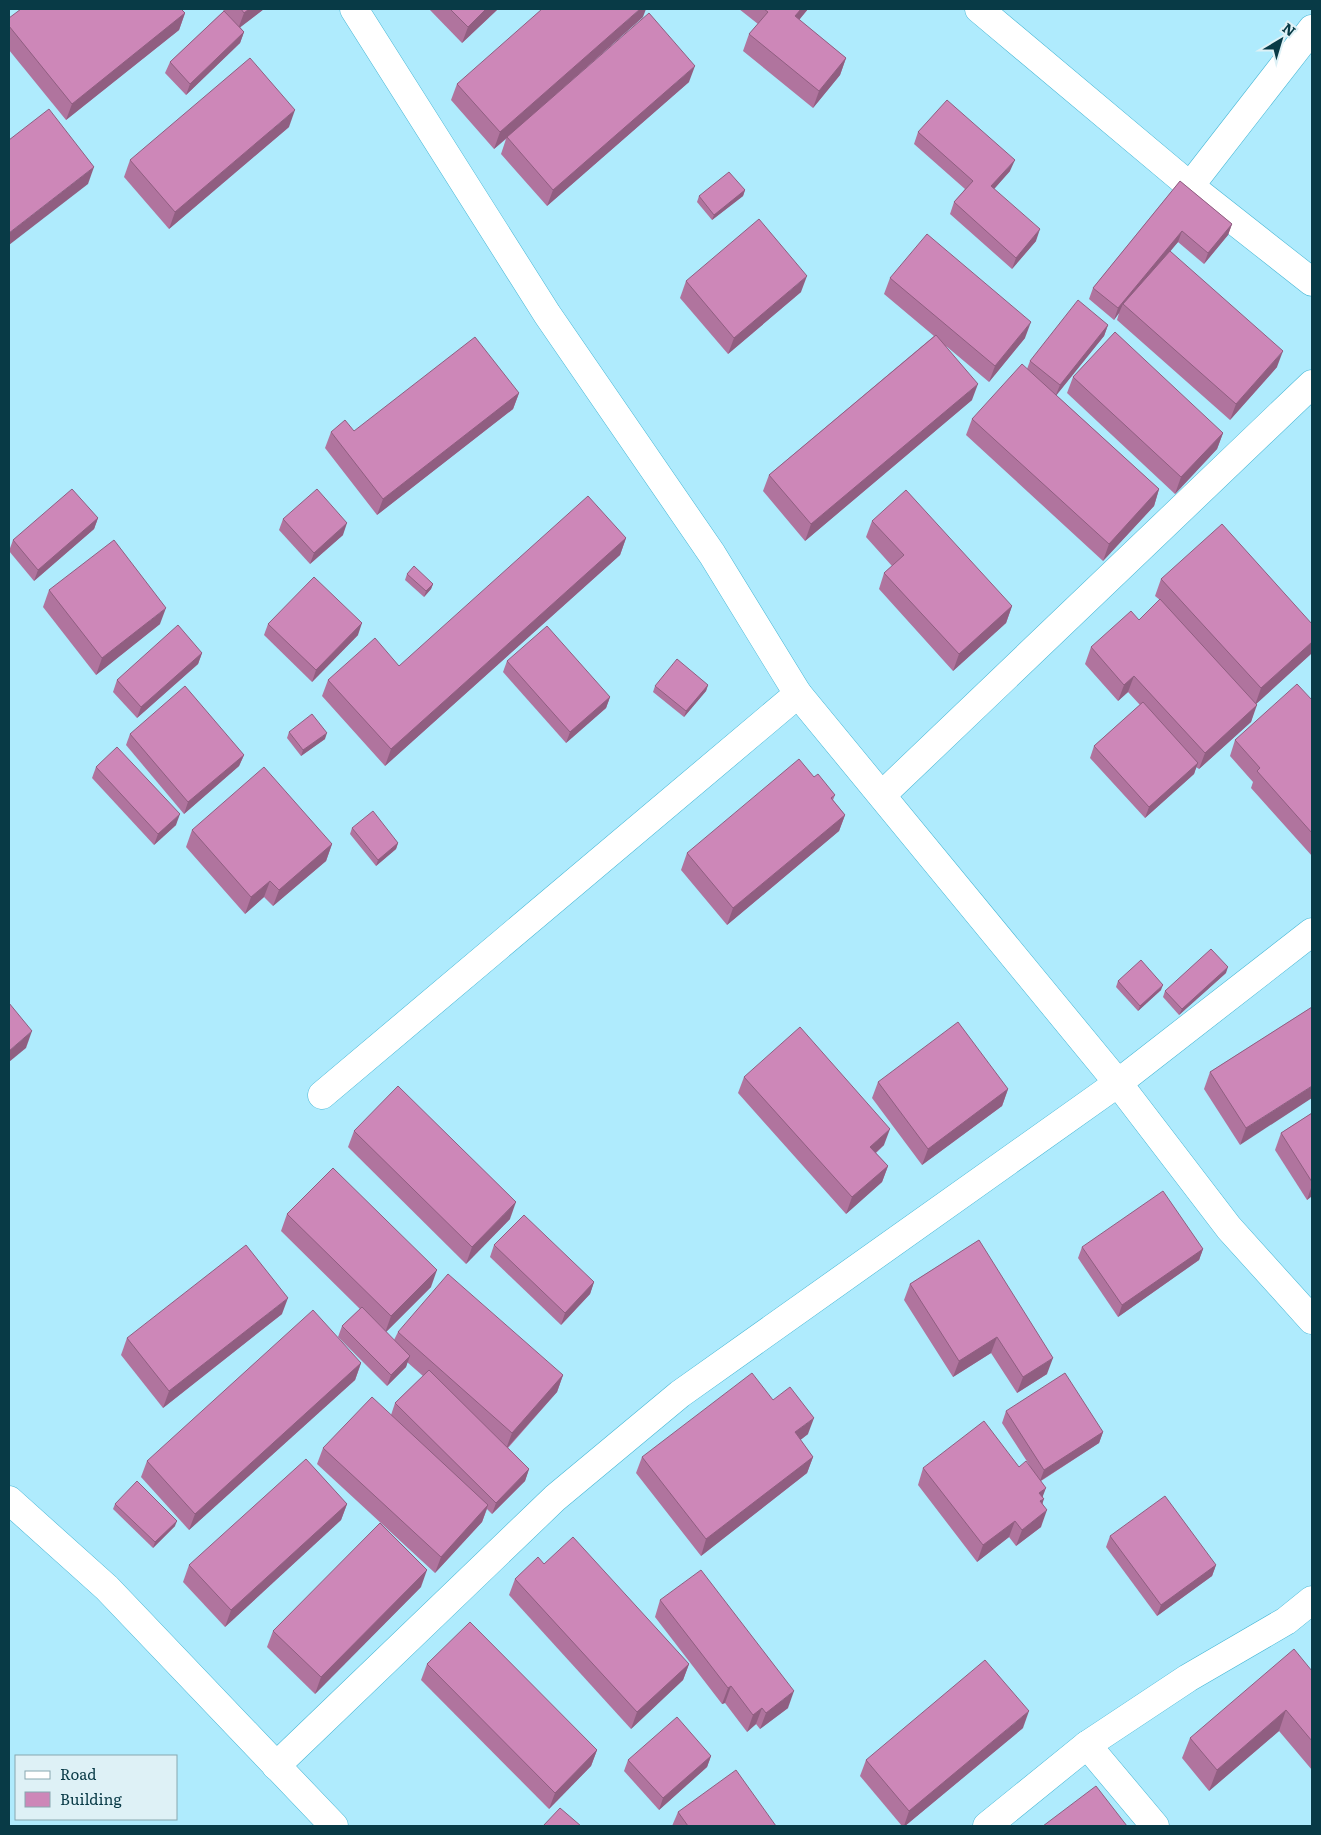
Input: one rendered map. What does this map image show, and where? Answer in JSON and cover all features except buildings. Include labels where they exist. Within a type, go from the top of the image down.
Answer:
[{"type":"street","points":[[354,9],[547,314],[712,554],[798,694],[1118,1083],[1229,1228],[1312,1320]]},
{"type":"street","points":[[979,9],[1190,186],[1312,282]]},
{"type":"street","points":[[1190,186],[1312,29]]},
{"type":"street","points":[[882,795],[1312,384]]},
{"type":"street","points":[[322,1095],[798,694]]},
{"type":"street","points":[[276,1766],[555,1498],[680,1394],[1118,1083],[1312,932]]},
{"type":"street","points":[[9,1500],[107,1588],[334,1826]]},
{"type":"street","points":[[987,1826],[1087,1745],[1188,1678],[1286,1621],[1312,1600]]},
{"type":"street","points":[[1087,1745],[1155,1826]]}]
